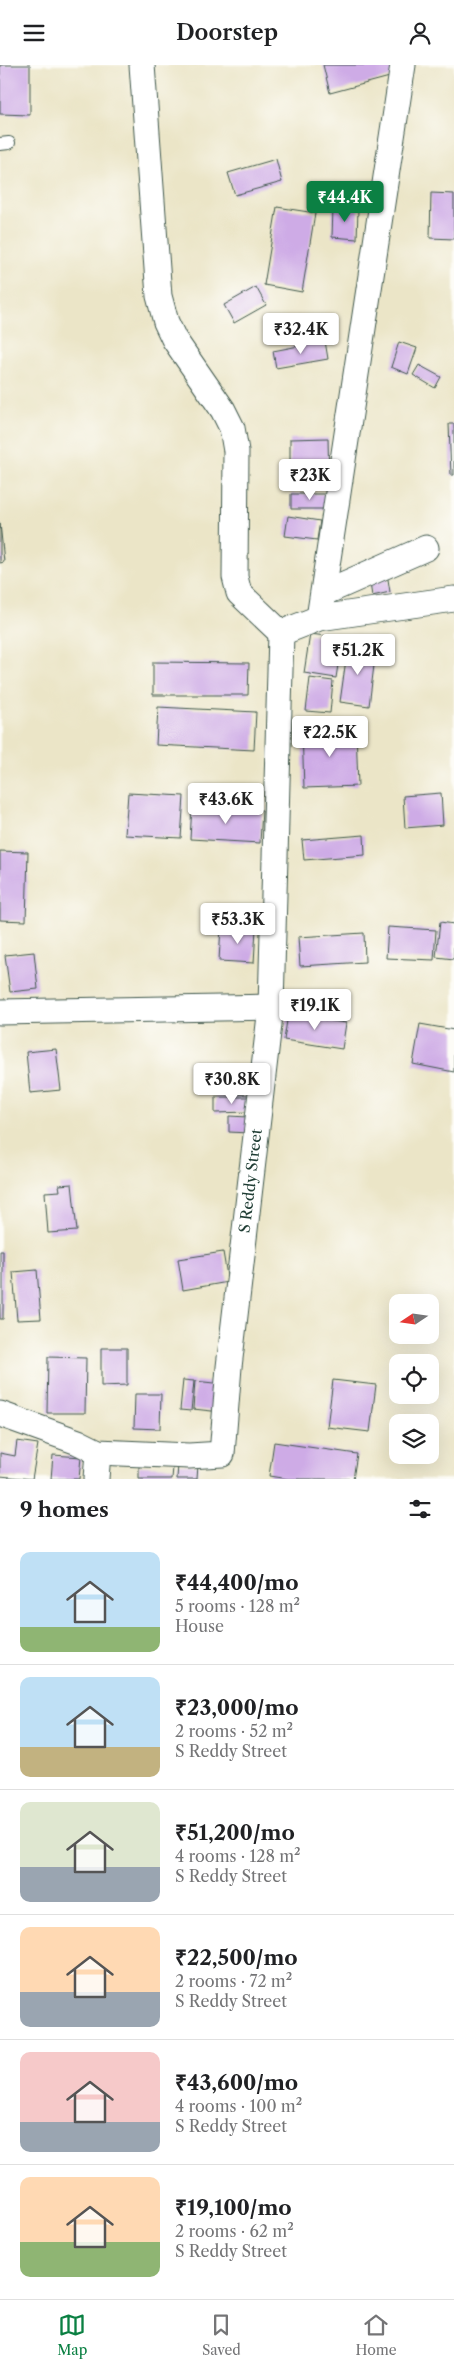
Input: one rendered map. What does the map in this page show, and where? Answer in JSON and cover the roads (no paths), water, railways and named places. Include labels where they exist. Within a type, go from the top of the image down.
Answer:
[{"type":"street","points":[[142,65],[159,296],[166,322],[174,339],[223,410],[232,428],[236,451],[235,577],[238,593],[281,633],[319,618],[454,599]]},
{"type":"street","points":[[319,618],[404,65]]},
{"type":"street","points":[[324,593],[426,548]]},
{"type":"street","name":"S Reddy Street","points":[[98,1453],[190,1456],[222,1454],[228,1367],[271,1007],[281,633]]},
{"type":"street","points":[[0,1012],[271,1007]]},
{"type":"street","points":[[0,1414],[78,1442],[98,1453],[96,1479]]}]
